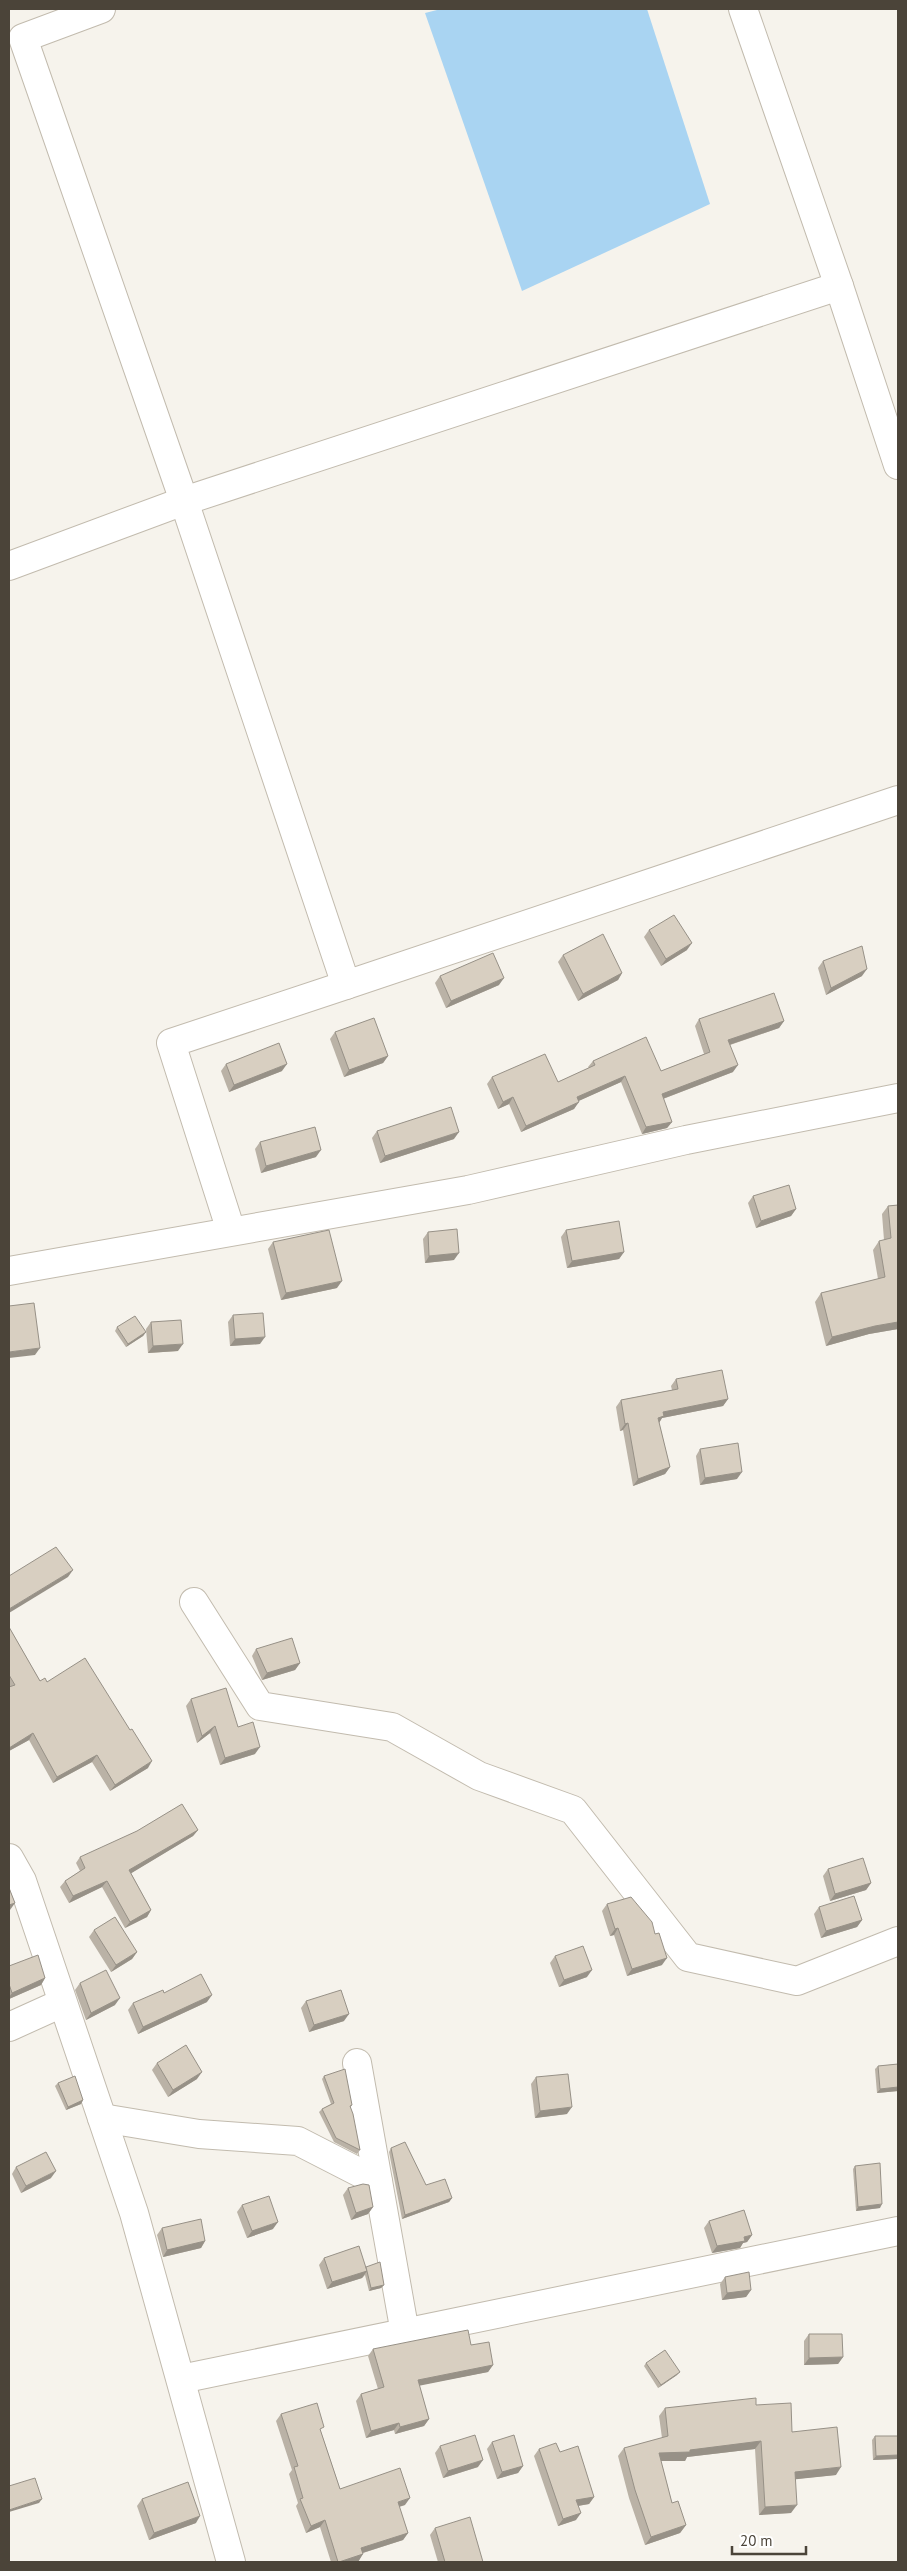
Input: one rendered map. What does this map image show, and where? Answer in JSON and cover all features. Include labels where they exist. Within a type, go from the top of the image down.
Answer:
[{"type":"street","points":[[101,9],[16,41],[184,501],[346,985]]},
{"type":"street","points":[[743,9],[839,286],[898,465]]},
{"type":"street","points":[[9,566],[184,501],[839,286]]},
{"type":"street","points":[[231,1231],[171,1043],[898,800]]},
{"type":"street","points":[[9,1271],[468,1190],[686,1140],[898,1098]]},
{"type":"street","points":[[194,1602],[260,1706],[392,1727],[479,1776],[573,1810],[688,1957],[797,1981],[898,1941]]},
{"type":"street","points":[[9,1858],[22,1881],[134,2213],[231,2562]]},
{"type":"street","points":[[9,2027],[62,2003]]},
{"type":"street","points":[[357,2063],[405,2333]]},
{"type":"street","points":[[102,2118],[199,2134],[298,2141],[378,2182]]},
{"type":"street","points":[[180,2379],[898,2231]]},
{"type":"water","points":[[441,9],[647,9],[710,204],[522,291],[425,13]]},
{"type":"building","points":[[674,915],[692,943],[666,959],[649,930]]},
{"type":"building","points":[[603,934],[622,973],[583,994],[563,955]]},
{"type":"building","points":[[862,946],[867,969],[831,988],[823,961]]},
{"type":"building","points":[[493,953],[504,978],[451,1001],[440,976]]},
{"type":"building","points":[[774,993],[784,1021],[728,1040],[738,1065],[662,1094],[672,1122],[646,1127],[625,1076],[577,1097],[579,1102],[526,1126],[513,1097],[503,1102],[492,1077],[545,1054],[558,1082],[595,1065],[593,1061],[646,1037],[661,1071],[710,1052],[699,1019]]},
{"type":"building","points":[[374,1018],[388,1056],[349,1070],[335,1032]]},
{"type":"building","points":[[279,1043],[287,1064],[234,1085],[226,1064]]},
{"type":"building","points":[[451,1107],[459,1132],[385,1156],[377,1131]]},
{"type":"building","points":[[315,1127],[321,1150],[266,1166],[260,1142]]},
{"type":"building","points":[[789,1185],[796,1209],[761,1221],[753,1196]]},
{"type":"building","points":[[898,1205],[898,1322],[832,1337],[821,1293],[885,1277],[879,1241],[891,1238],[888,1206]]},
{"type":"building","points":[[619,1221],[624,1252],[572,1261],[566,1230]]},
{"type":"building","points":[[457,1229],[459,1253],[429,1256],[428,1232]]},
{"type":"building","points":[[329,1230],[342,1281],[286,1293],[273,1242]]},
{"type":"building","points":[[34,1303],[40,1348],[9,1352],[9,1306]]},
{"type":"building","points":[[263,1313],[265,1337],[235,1339],[233,1315]]},
{"type":"building","points":[[135,1316],[146,1332],[128,1344],[117,1327]]},
{"type":"building","points":[[181,1320],[183,1344],[153,1346],[151,1322]]},
{"type":"building","points":[[722,1370],[728,1399],[663,1412],[664,1416],[658,1418],[670,1467],[638,1479],[628,1423],[625,1424],[621,1400],[678,1389],[676,1379]]},
{"type":"building","points":[[738,1443],[742,1472],[705,1478],[700,1449]]},
{"type":"building","points":[[56,1547],[73,1570],[9,1609],[9,1576]]},
{"type":"building","points":[[9,1627],[40,1681],[45,1678],[47,1682],[85,1658],[130,1730],[132,1729],[152,1761],[115,1785],[97,1755],[57,1777],[33,1733],[9,1748],[9,1687],[15,1685],[9,1675]]},
{"type":"building","points":[[292,1638],[300,1663],[267,1673],[256,1649]]},
{"type":"building","points":[[226,1688],[238,1727],[253,1722],[260,1747],[225,1758],[215,1726],[202,1736],[191,1699]]},
{"type":"building","points":[[182,1804],[198,1830],[129,1870],[151,1910],[130,1922],[107,1881],[73,1896],[65,1881],[85,1868],[80,1857],[137,1831]]},
{"type":"building","points":[[863,1858],[871,1883],[835,1894],[828,1869]]},
{"type":"building","points":[[9,1888],[15,1903],[9,1905]]},
{"type":"building","points":[[854,1896],[862,1920],[826,1931],[819,1907]]},
{"type":"building","points":[[631,1897],[652,1922],[655,1934],[659,1933],[667,1958],[632,1969],[618,1928],[615,1929],[607,1904]]},
{"type":"building","points":[[115,1917],[137,1952],[116,1965],[94,1930]]},
{"type":"building","points":[[583,1946],[592,1970],[564,1980],[555,1956]]},
{"type":"building","points":[[38,1955],[45,1978],[12,1993],[9,1984],[9,1966]]},
{"type":"building","points":[[106,1970],[120,1998],[91,2013],[80,1983]]},
{"type":"building","points":[[201,1974],[212,1995],[143,2027],[133,2003],[163,1990],[164,1993]]},
{"type":"building","points":[[341,1990],[349,2014],[314,2025],[306,2001]]},
{"type":"building","points":[[186,2045],[202,2072],[173,2090],[157,2063]]},
{"type":"building","points":[[898,2064],[898,2087],[880,2089],[878,2066]]},
{"type":"building","points":[[345,2069],[352,2105],[350,2106],[360,2150],[336,2138],[322,2109],[334,2103],[324,2076]]},
{"type":"building","points":[[568,2074],[572,2107],[540,2111],[536,2077]]},
{"type":"building","points":[[75,2076],[83,2100],[68,2107],[58,2083]]},
{"type":"building","points":[[405,2142],[426,2185],[445,2179],[452,2198],[405,2215],[391,2148]]},
{"type":"building","points":[[46,2152],[56,2171],[26,2186],[16,2167]]},
{"type":"building","points":[[880,2163],[882,2204],[858,2207],[855,2166]]},
{"type":"building","points":[[363,2184],[369,2185],[373,2207],[356,2213],[348,2188]]},
{"type":"building","points":[[269,2196],[278,2222],[252,2231],[242,2205]]},
{"type":"building","points":[[744,2210],[752,2235],[744,2237],[745,2241],[717,2246],[709,2221]]},
{"type":"building","points":[[201,2219],[205,2241],[167,2250],[162,2228]]},
{"type":"building","points":[[359,2246],[367,2271],[332,2282],[324,2258]]},
{"type":"building","points":[[380,2262],[384,2285],[371,2288],[366,2267]]},
{"type":"building","points":[[749,2272],[751,2290],[727,2293],[725,2277]]},
{"type":"building","points":[[468,2330],[471,2345],[489,2342],[493,2365],[418,2380],[429,2419],[400,2427],[399,2423],[371,2431],[361,2394],[384,2387],[373,2349]]},
{"type":"building","points":[[809,2334],[842,2334],[843,2357],[809,2358]]},
{"type":"building","points":[[665,2350],[680,2372],[661,2385],[646,2363]]},
{"type":"building","points":[[756,2398],[756,2405],[791,2403],[792,2432],[837,2427],[841,2467],[795,2472],[797,2505],[765,2507],[761,2441],[690,2450],[690,2452],[659,2453],[672,2503],[678,2501],[686,2525],[651,2537],[635,2490],[624,2448],[668,2436],[665,2408]]},
{"type":"building","points":[[317,2403],[324,2427],[320,2429],[340,2489],[400,2468],[410,2498],[398,2502],[408,2533],[361,2548],[363,2554],[339,2562],[325,2520],[311,2526],[300,2499],[303,2498],[294,2467],[298,2466],[281,2414]]},
{"type":"building","points":[[475,2435],[483,2460],[448,2471],[440,2446]]},
{"type":"building","points":[[514,2435],[523,2466],[502,2472],[492,2442]]},
{"type":"building","points":[[875,2436],[898,2436],[898,2455],[876,2456]]},
{"type":"building","points":[[556,2443],[560,2452],[578,2446],[594,2497],[576,2500],[581,2513],[563,2519],[539,2449]]},
{"type":"building","points":[[35,2478],[42,2499],[9,2510],[9,2486]]},
{"type":"building","points":[[188,2482],[200,2516],[154,2533],[142,2499]]},
{"type":"building","points":[[470,2517],[483,2562],[445,2562],[435,2528]]}]
